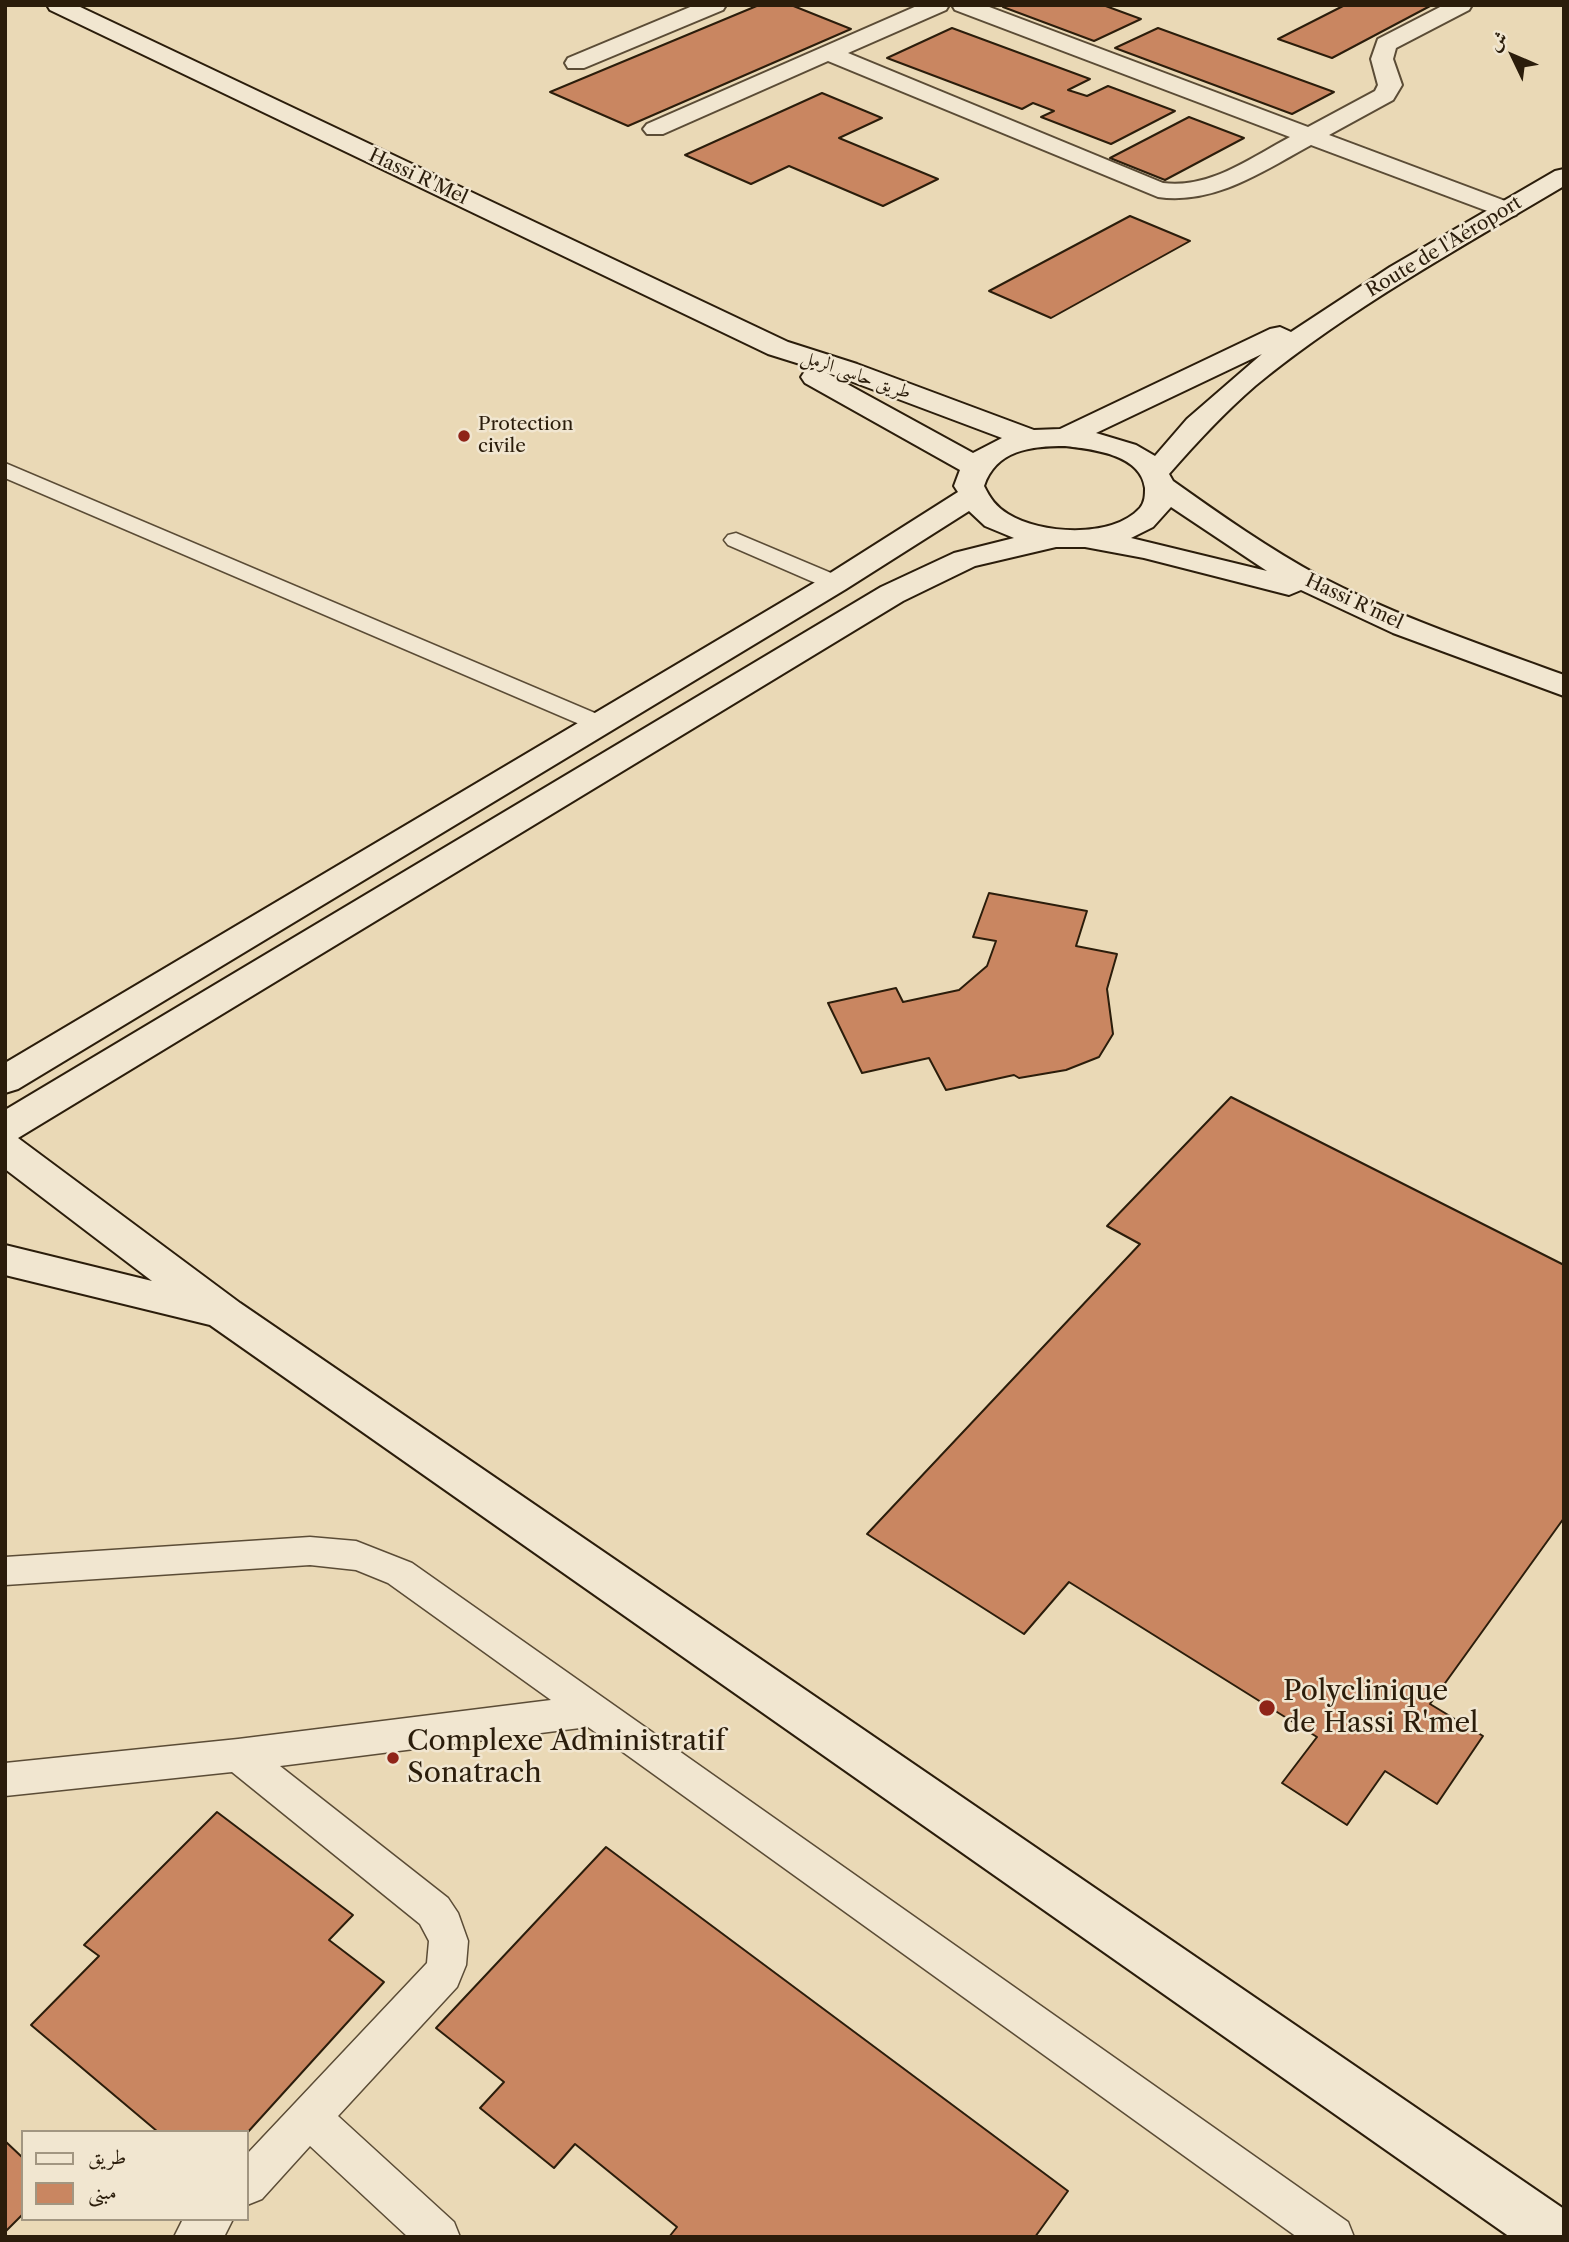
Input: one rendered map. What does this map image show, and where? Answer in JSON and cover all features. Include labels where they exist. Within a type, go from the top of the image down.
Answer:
[{"type":"street","name":"Hassi R'Mel","points":[[58,5],[778,348]]},
{"type":"street","points":[[576,63],[715,5]]},
{"type":"street","points":[[655,129],[938,5]]},
{"type":"street","points":[[964,5],[1507,210]]},
{"type":"street","points":[[828,53],[1158,190],[1182,193],[1220,184],[1385,96],[1390,85],[1382,59],[1386,44],[1461,5]]},
{"type":"street","name":"Route de l'Aéroport","points":[[1325,318],[1564,176]]},
{"type":"street","points":[[5,1080],[835,583],[974,481],[989,454],[1031,439],[1065,437],[1257,345],[1325,318]]},
{"type":"street","points":[[5,1128],[892,594],[965,559],[1005,548],[1111,535],[1133,526],[1150,515],[1160,501],[1158,480],[1186,434],[1258,369],[1325,318]]},
{"type":"street","name":"طريق حاسى الرمل","points":[[778,348],[847,370],[1031,439]]},
{"type":"street","name":"طريق حاسى الرمل","points":[[778,348],[833,388],[974,481],[980,508],[1011,528],[1206,564],[1300,589],[1374,614]]},
{"type":"street","name":"Hassi R'mel","points":[[1065,437],[1088,439],[1129,452],[1158,480],[1246,545],[1311,584],[1374,614],[1564,686]]},
{"type":"street","points":[[5,1151],[8,1161],[5,1182]]},
{"type":"street","points":[[5,1151],[225,1314],[1557,2237]]},
{"type":"street","points":[[15,1266],[225,1314]]},
{"type":"lane","points":[[5,470],[600,724]]},
{"type":"lane","points":[[736,540],[835,583]]},
{"type":"lane","points":[[5,1571],[310,1551],[344,1552],[371,1558],[400,1573],[1333,2237]]},
{"type":"lane","points":[[5,1780],[238,1755],[592,1711]]},
{"type":"lane","points":[[238,1755],[434,1911],[445,1924],[450,1940],[450,1957],[443,1974],[311,2119],[248,2183]]},
{"type":"lane","points":[[311,2119],[439,2237]]},
{"type":"lane","points":[[195,2237],[210,2221]]},
{"type":"building","points":[[759,5],[791,5],[851,29],[628,126],[550,92]]},
{"type":"building","points":[[1103,5],[1141,19],[1094,41],[1003,7]]},
{"type":"building","points":[[1345,5],[1432,5],[1332,58],[1278,39]]},
{"type":"building","points":[[952,28],[1090,79],[1068,90],[1087,96],[1108,86],[1175,111],[1111,144],[1041,117],[1054,111],[1033,103],[1022,109],[887,58]]},
{"type":"building","points":[[1158,28],[1334,92],[1292,114],[1115,48]]},
{"type":"building","points":[[822,93],[882,118],[839,138],[938,179],[883,206],[789,166],[751,184],[685,155]]},
{"type":"building","points":[[1189,117],[1244,138],[1165,180],[1110,158]]},
{"type":"building","points":[[1130,216],[1190,241],[1051,318],[989,291]]},
{"type":"building","points":[[989,893],[1087,911],[1076,946],[1117,954],[1107,989],[1113,1034],[1099,1057],[1066,1070],[1019,1078],[1014,1075],[946,1090],[929,1058],[862,1073],[828,1003],[896,988],[903,1002],[959,990],[987,966],[996,941],[973,937]]},
{"type":"building","points":[[1231,1097],[1564,1265],[1564,1518],[1430,1704],[1483,1736],[1437,1804],[1385,1771],[1347,1825],[1282,1783],[1317,1737],[1069,1582],[1024,1634],[867,1534],[1140,1244],[1107,1226]]},
{"type":"building","points":[[217,1812],[353,1915],[329,1940],[384,1982],[248,2132],[156,2130],[31,2025],[99,1956],[84,1945]]},
{"type":"building","points":[[606,1847],[1068,2191],[1035,2237],[669,2237],[677,2227],[575,2144],[554,2168],[480,2108],[504,2082],[436,2028]]},
{"type":"building","points":[[5,2141],[21,2156],[21,2216],[5,2232]]},
{"type":"place","name":"Protection civile","points":[[464,436]]},
{"type":"place","name":"Polyclinique de Hassi R'mel","points":[[1267,1708]]},
{"type":"place","name":"Complexe Administratif Sonatrach","points":[[393,1758]]}]
